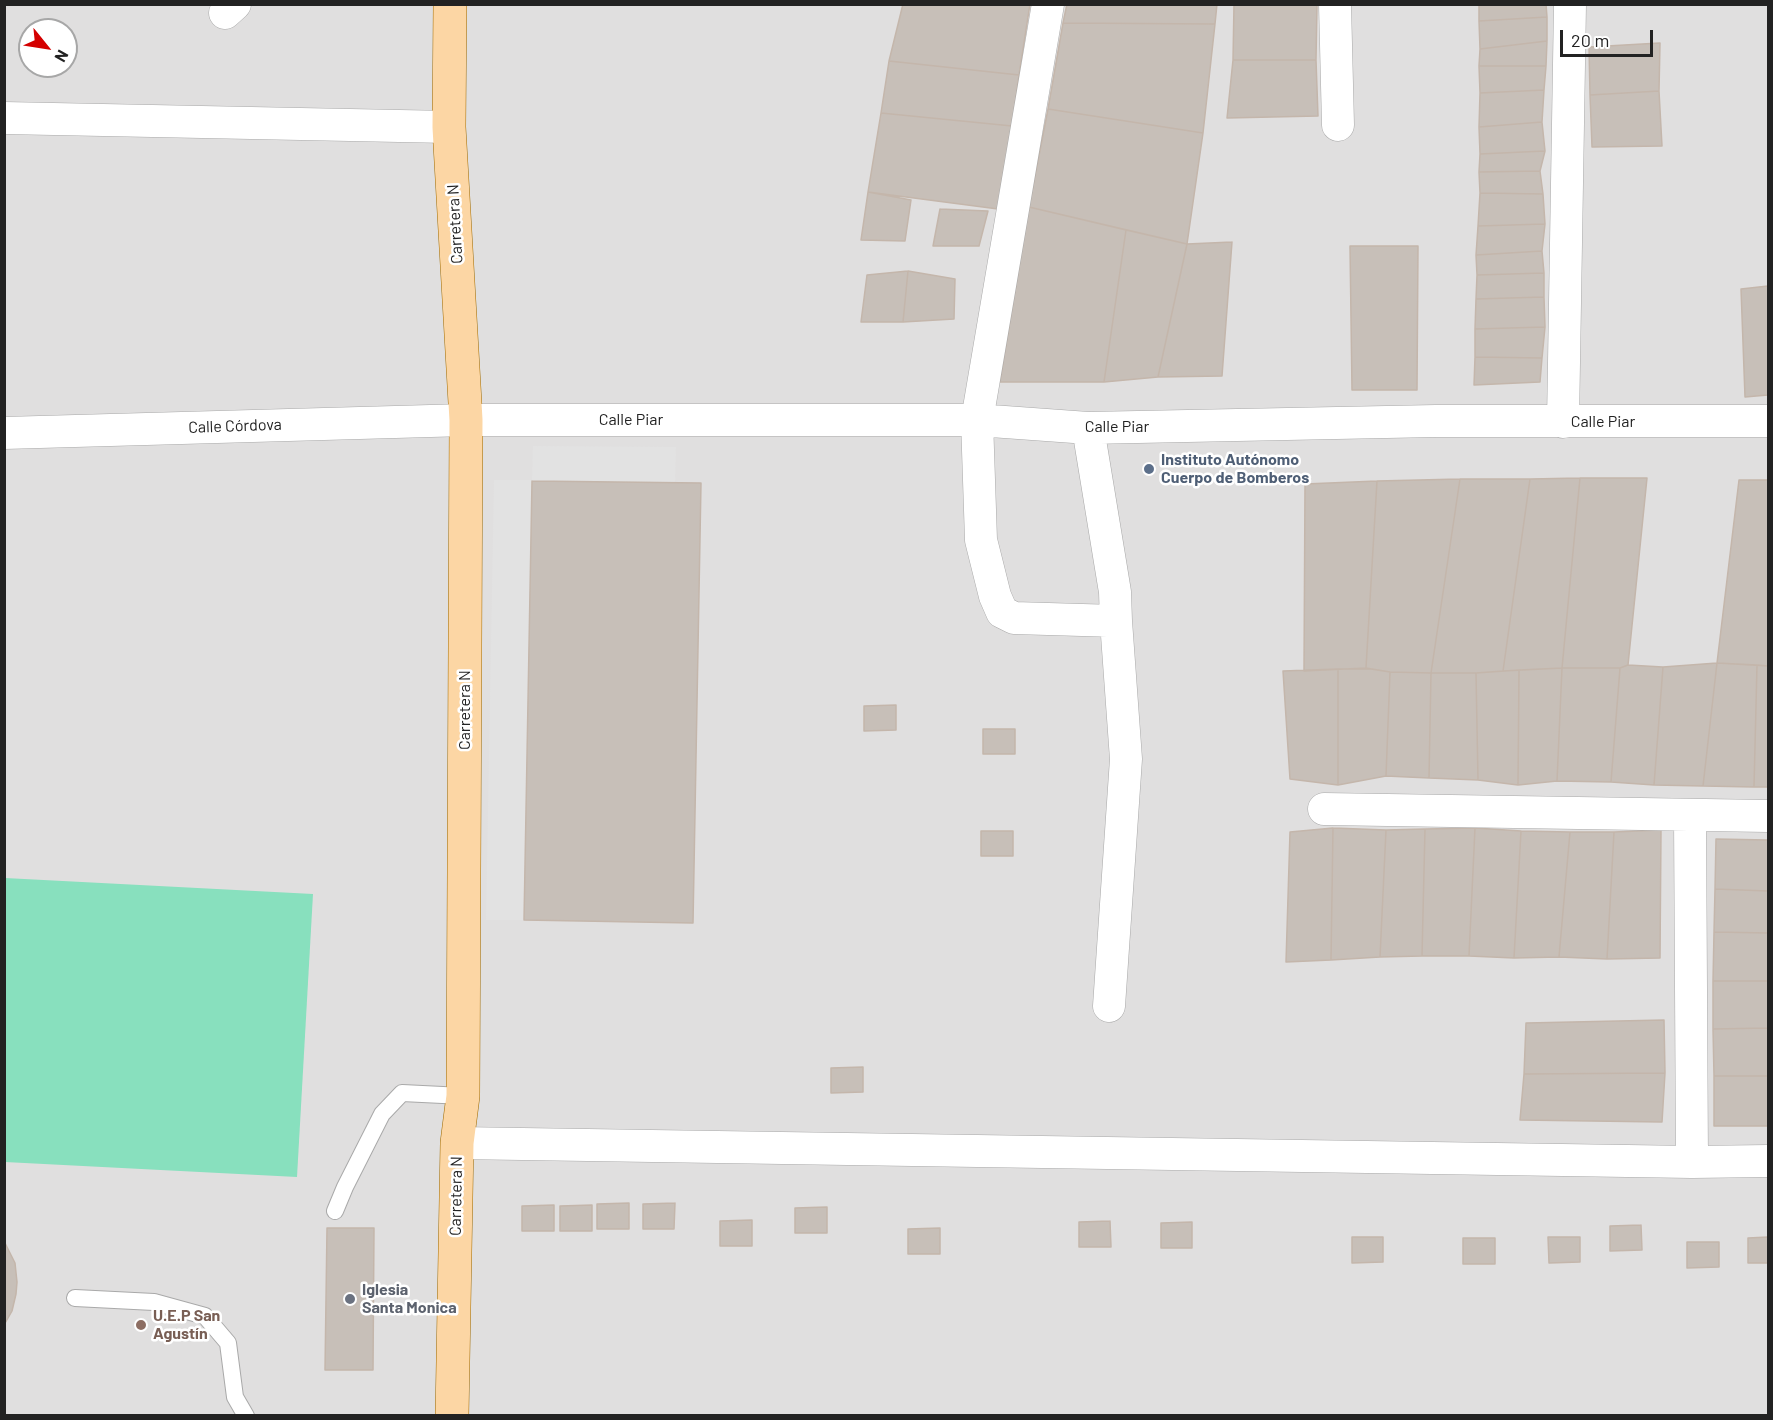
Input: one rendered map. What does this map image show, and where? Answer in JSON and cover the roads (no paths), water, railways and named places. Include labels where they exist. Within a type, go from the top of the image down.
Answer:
[{"type":"main road","name":"Carretera N","points":[[450,4],[449,127],[466,420],[463,1096],[457,1143],[452,1416]]},
{"type":"street","points":[[1048,4],[976,420],[981,540],[995,596],[1002,612],[1014,618],[1116,621]]},
{"type":"street","points":[[1335,4],[1338,126]]},
{"type":"street","points":[[1563,422],[1570,4]]},
{"type":"street","points":[[4,118],[449,127]]},
{"type":"street","name":"Calle Piar","points":[[466,420],[976,420],[1088,428],[1436,421],[1768,422]]},
{"type":"street","name":"Calle Córdova","points":[[4,433],[466,420]]},
{"type":"street","points":[[1088,428],[1115,592],[1126,759],[1109,1006]]},
{"type":"street","points":[[1324,809],[1768,816]]},
{"type":"street","points":[[1690,814],[1692,1162]]},
{"type":"street","points":[[457,1143],[1692,1162],[1768,1161]]},
{"type":"lane","points":[[335,1211],[382,1114],[402,1094],[463,1096]]},
{"type":"lane","points":[[75,1298],[154,1302],[205,1316],[228,1343],[235,1398],[246,1416]]},
{"type":"place","name":"Instituto Autónomo Cuerpo de Bomberos","points":[[1149,469]]},
{"type":"place","name":"Iglesia Santa Monica","points":[[350,1299]]},
{"type":"place","name":"U.E.P San Agustín","points":[[141,1325]]}]
